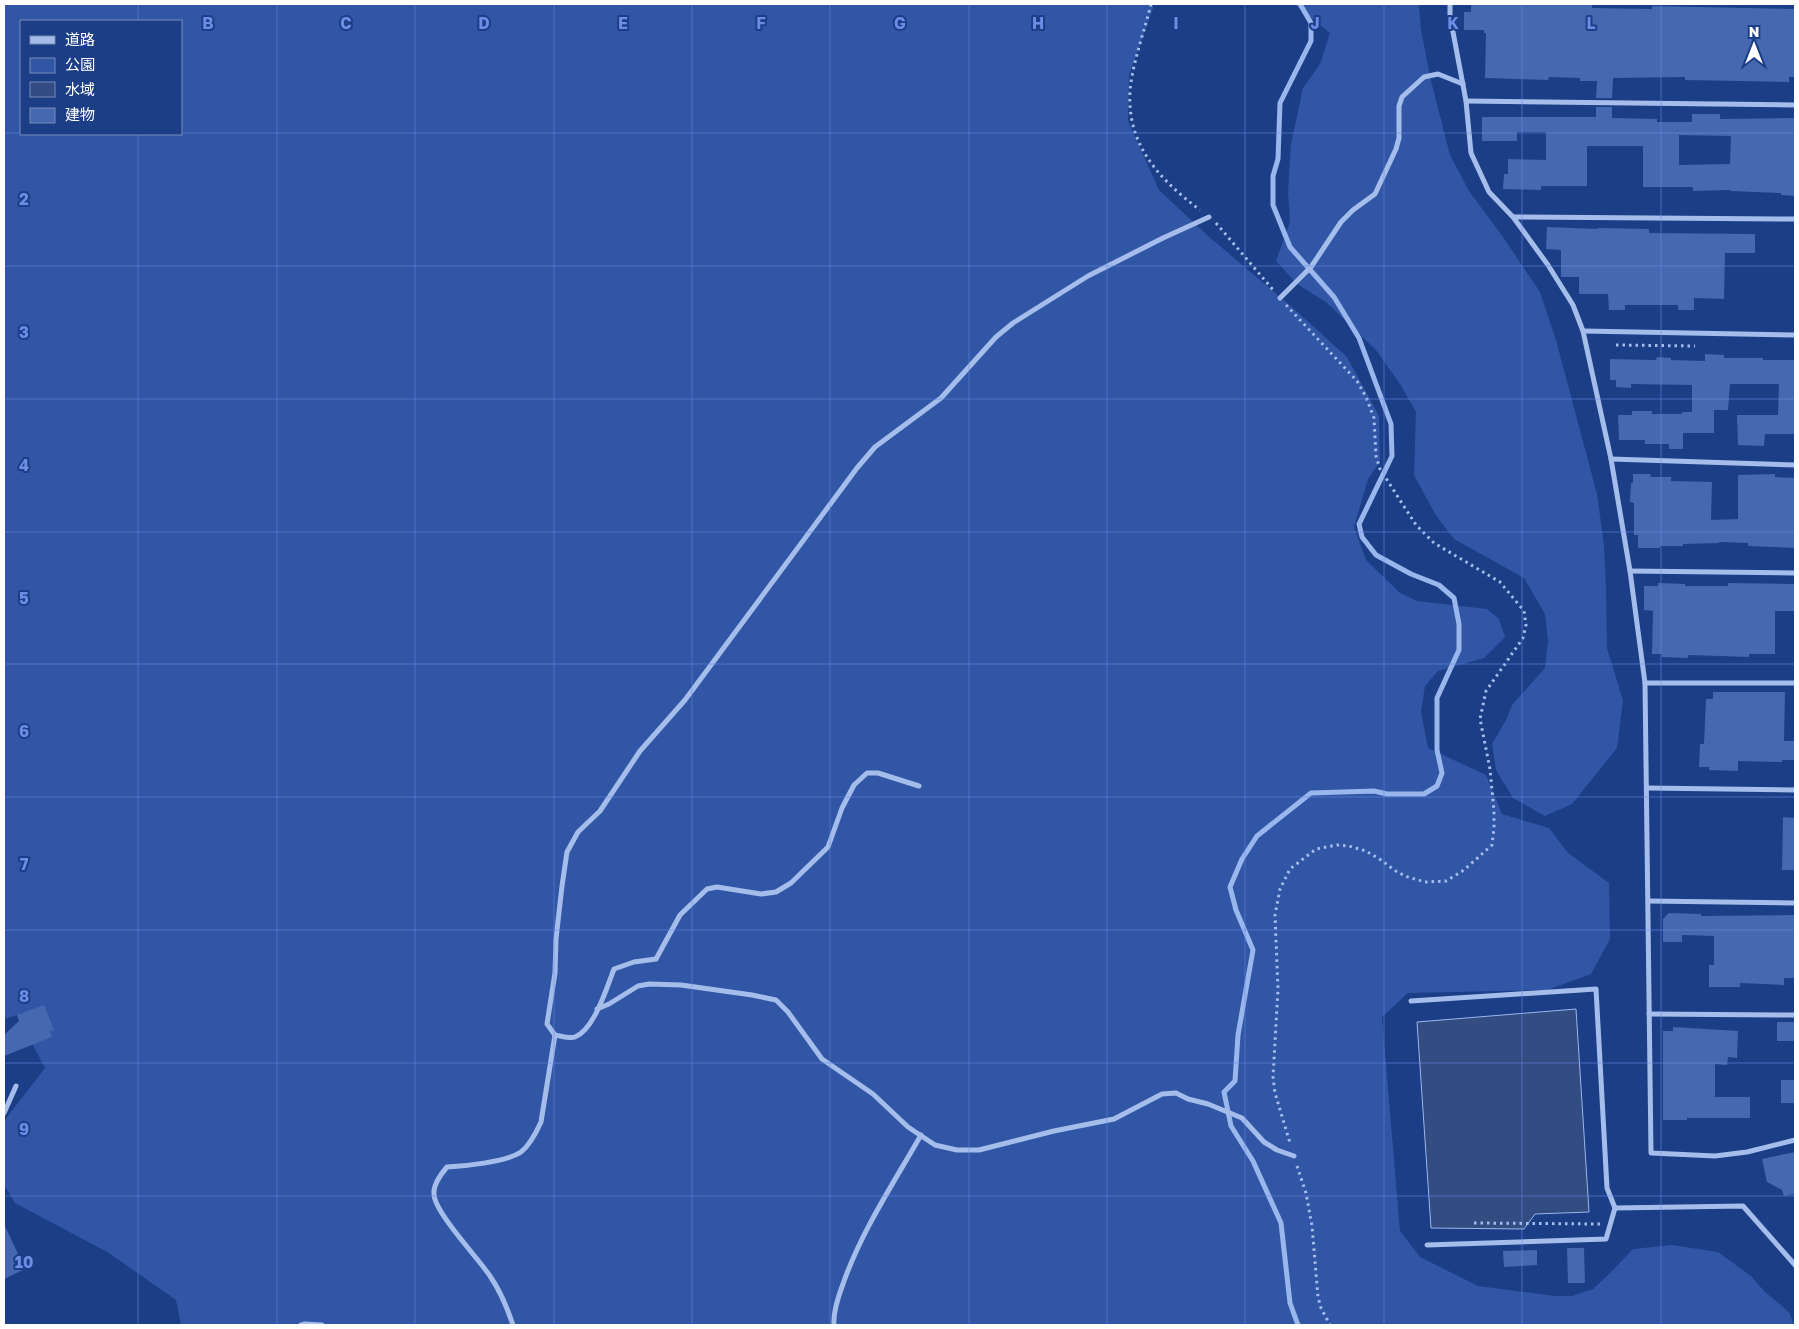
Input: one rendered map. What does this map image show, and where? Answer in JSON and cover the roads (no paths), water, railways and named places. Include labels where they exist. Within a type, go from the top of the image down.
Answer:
[{"type":"street","points":[[1450,4],[1450,16],[1466,101],[1472,153],[1489,192],[1512,217],[1548,265],[1573,304],[1583,331],[1611,459],[1630,570],[1645,683],[1651,1153],[1715,1156],[1747,1152],[1795,1140]]},
{"type":"street","points":[[1280,298],[1311,267],[1352,210],[1375,194],[1396,149],[1399,138],[1399,106],[1402,97],[1424,77],[1438,74],[1463,84]]},
{"type":"street","points":[[1466,101],[1795,105]]},
{"type":"street","points":[[919,786],[878,772],[867,772],[854,785],[842,808],[828,847],[791,883],[776,892],[761,894],[717,887],[707,890],[680,915],[656,959],[634,962],[614,969],[592,1022],[583,1033],[573,1038],[555,1035],[547,1024],[555,973],[556,939],[562,886],[567,852],[574,839],[578,832],[600,810],[640,751],[701,678],[856,468],[875,447],[941,398],[996,337],[1013,323],[1088,276],[1209,217]]},
{"type":"street","points":[[1512,217],[1795,219]]},
{"type":"street","points":[[1583,331],[1795,335]]},
{"type":"street","points":[[1611,459],[1795,465]]},
{"type":"street","points":[[1630,570],[1795,573]]},
{"type":"street","points":[[1645,683],[1795,683]]},
{"type":"street","points":[[1647,788],[1795,790]]},
{"type":"street","points":[[1648,901],[1795,903]]},
{"type":"street","points":[[597,1009],[609,1004],[638,986],[649,984],[681,985],[776,1000],[788,1012],[822,1059],[873,1094],[908,1127],[935,1145],[957,1150],[979,1150],[1054,1131],[1114,1119],[1162,1094],[1176,1093],[1242,1118],[1264,1142],[1277,1150],[1294,1156]]},
{"type":"street","points":[[1411,1001],[1596,989],[1607,1188],[1615,1208],[1606,1239],[1427,1245]]},
{"type":"street","points":[[1649,1014],[1795,1016]]},
{"type":"street","points":[[513,1325],[503,1296],[473,1253],[447,1222],[433,1195],[436,1184],[447,1168],[513,1156],[522,1151],[530,1142],[541,1122],[555,1035]]},
{"type":"street","points":[[4,1113],[16,1086]]},
{"type":"street","points":[[834,1325],[833,1318],[839,1295],[860,1243],[921,1135]]},
{"type":"street","points":[[1615,1208],[1743,1206],[1795,1265]]},
{"type":"street","points":[[301,1325],[322,1325]]},
{"type":"water","points":[[1576,1009],[1589,1212],[1535,1214],[1524,1229],[1431,1228],[1417,1022]]},
{"type":"waterway","points":[[1298,1325],[1290,1303],[1281,1223],[1253,1161],[1231,1126],[1224,1092],[1235,1081],[1238,1035],[1253,950],[1236,910],[1230,887],[1242,859],[1257,836],[1311,793],[1374,791],[1387,794],[1424,794],[1437,786],[1442,773],[1437,750],[1437,698],[1459,650],[1459,624],[1454,598],[1439,585],[1411,574],[1376,555],[1362,537],[1359,524],[1392,456],[1391,424],[1359,338],[1334,297],[1290,247],[1273,205],[1273,176],[1278,159],[1280,103],[1311,41],[1311,23],[1300,4]]}]
